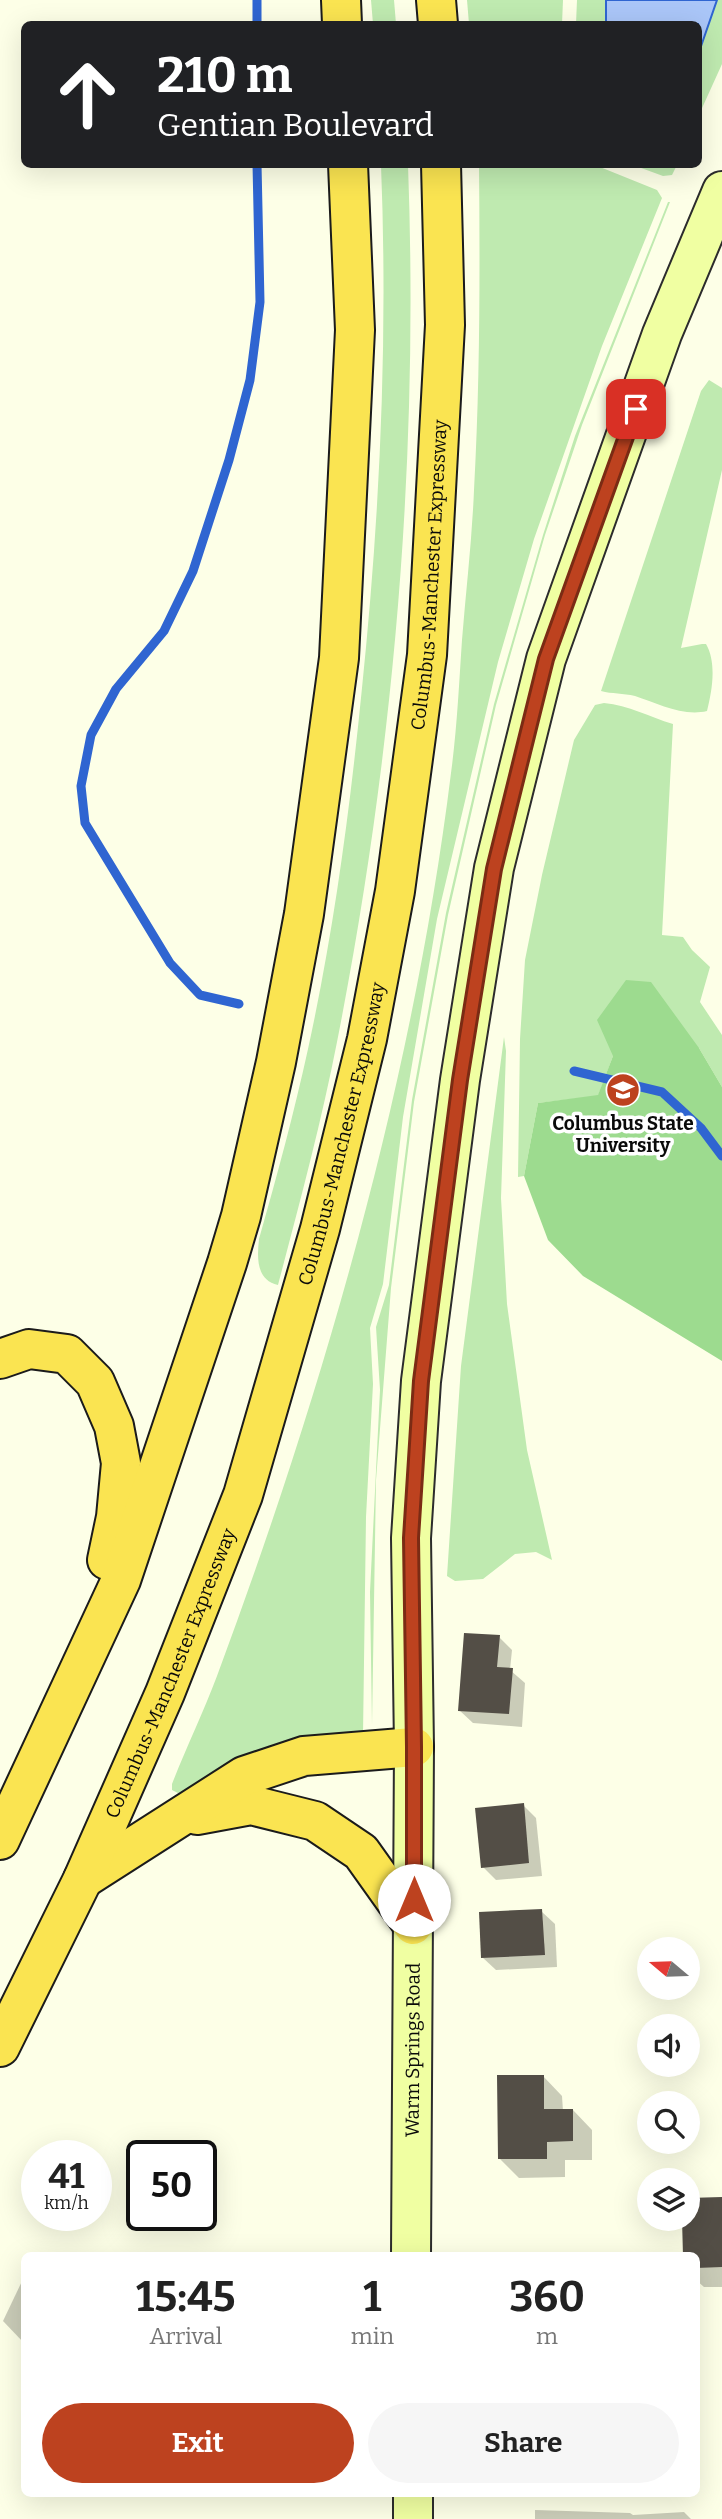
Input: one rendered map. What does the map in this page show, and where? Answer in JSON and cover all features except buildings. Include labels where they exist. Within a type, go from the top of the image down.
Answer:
[{"type":"highway","points":[[341,0],[342,21]]},
{"type":"highway","points":[[436,0],[438,21]]},
{"type":"highway","points":[[0,1840],[121,1580],[234,1240],[276,1062],[304,914],[339,658],[355,330],[348,168]]},
{"type":"highway","name":"Columbus-Manchester Expressway","points":[[0,2047],[83,1879],[164,1693],[243,1495],[320,1228],[367,1039],[395,891],[426,654],[445,325],[441,168]]},
{"type":"highway","points":[[0,1359],[29,1349],[67,1354],[94,1382],[114,1426],[121,1463],[116,1517],[88,1651]]},
{"type":"highway","points":[[83,1879],[244,1776],[304,1756],[414,1747]]},
{"type":"highway","points":[[178,1819],[251,1805],[315,1821],[361,1852],[414,1925]]},
{"type":"main road","name":"Warm Springs Road","points":[[411,2252],[414,1747],[411,1538],[421,1381],[458,1094],[494,869],[546,659],[662,334],[722,191]]},
{"type":"main road","points":[[413,2497],[413,2519]]},
{"type":"green space","points":[[371,0],[394,0],[396,21],[373,21]]},
{"type":"green space","points":[[467,0],[563,0],[562,21],[469,21]]},
{"type":"green space","points":[[577,0],[722,0],[722,64],[702,108],[702,21],[576,21]]},
{"type":"green space","points":[[381,168],[408,168],[410,385],[398,605],[387,715],[374,824],[337,1042],[278,1285],[265,1278],[262,1273],[258,1261],[259,1239],[297,1097],[326,959],[346,824],[368,623],[381,426]]},
{"type":"green space","points":[[479,168],[602,168],[657,190],[662,198],[602,346],[534,539],[498,662],[437,919],[403,1117],[383,1284],[370,1328],[373,1384],[366,1517],[363,1735],[178,1793],[172,1790],[172,1784],[217,1676],[256,1567],[328,1345],[360,1232],[413,1003],[434,888],[458,706],[473,509]]},
{"type":"green space","points":[[641,168],[675,168],[672,175],[663,176]]},
{"type":"green space","points":[[668,202],[582,425],[545,535],[496,705],[448,915],[414,1102],[391,1288],[376,1480],[372,1725],[370,1592],[380,1390],[376,1327],[389,1285],[412,1100],[446,913],[494,704],[543,535],[575,436]]},
{"type":"green space","points":[[709,380],[722,388],[722,470],[681,648],[706,644],[712,660],[712,677],[707,711],[689,712],[635,696],[601,691],[701,391]]},
{"type":"green space","points":[[604,703],[673,724],[662,935],[683,937],[710,967],[700,1002],[722,1035],[722,1087],[699,1048],[613,1056],[598,1096],[538,1103],[524,1176],[518,1177],[520,1039],[525,960],[574,740],[595,705]]},
{"type":"green space","points":[[626,980],[651,982],[699,1048],[722,1087],[722,1361],[583,1276],[548,1240],[524,1176],[538,1103],[598,1095],[613,1056],[597,1020]]},
{"type":"green space","points":[[504,1037],[506,1051],[501,1198],[507,1304],[527,1450],[552,1560],[536,1552],[515,1554],[483,1579],[455,1581],[447,1576],[461,1366]]},
{"type":"water","points":[[606,0],[717,0],[702,43],[702,21],[606,21]]},
{"type":"waterway","points":[[257,0],[257,21]]},
{"type":"waterway","points":[[239,1004],[200,995],[170,963],[85,823],[81,786],[91,735],[116,689],[164,631],[193,571],[229,460],[250,380],[260,302],[257,168]]},
{"type":"waterway","points":[[574,1071],[662,1092],[701,1128],[722,1156]]},
{"type":"place","name":"Columbus State University","points":[[623,1090]]},
{"type":"route","points":[[414,1900],[411,1538],[421,1381],[460,1080],[494,869],[546,659],[636,409]]}]
